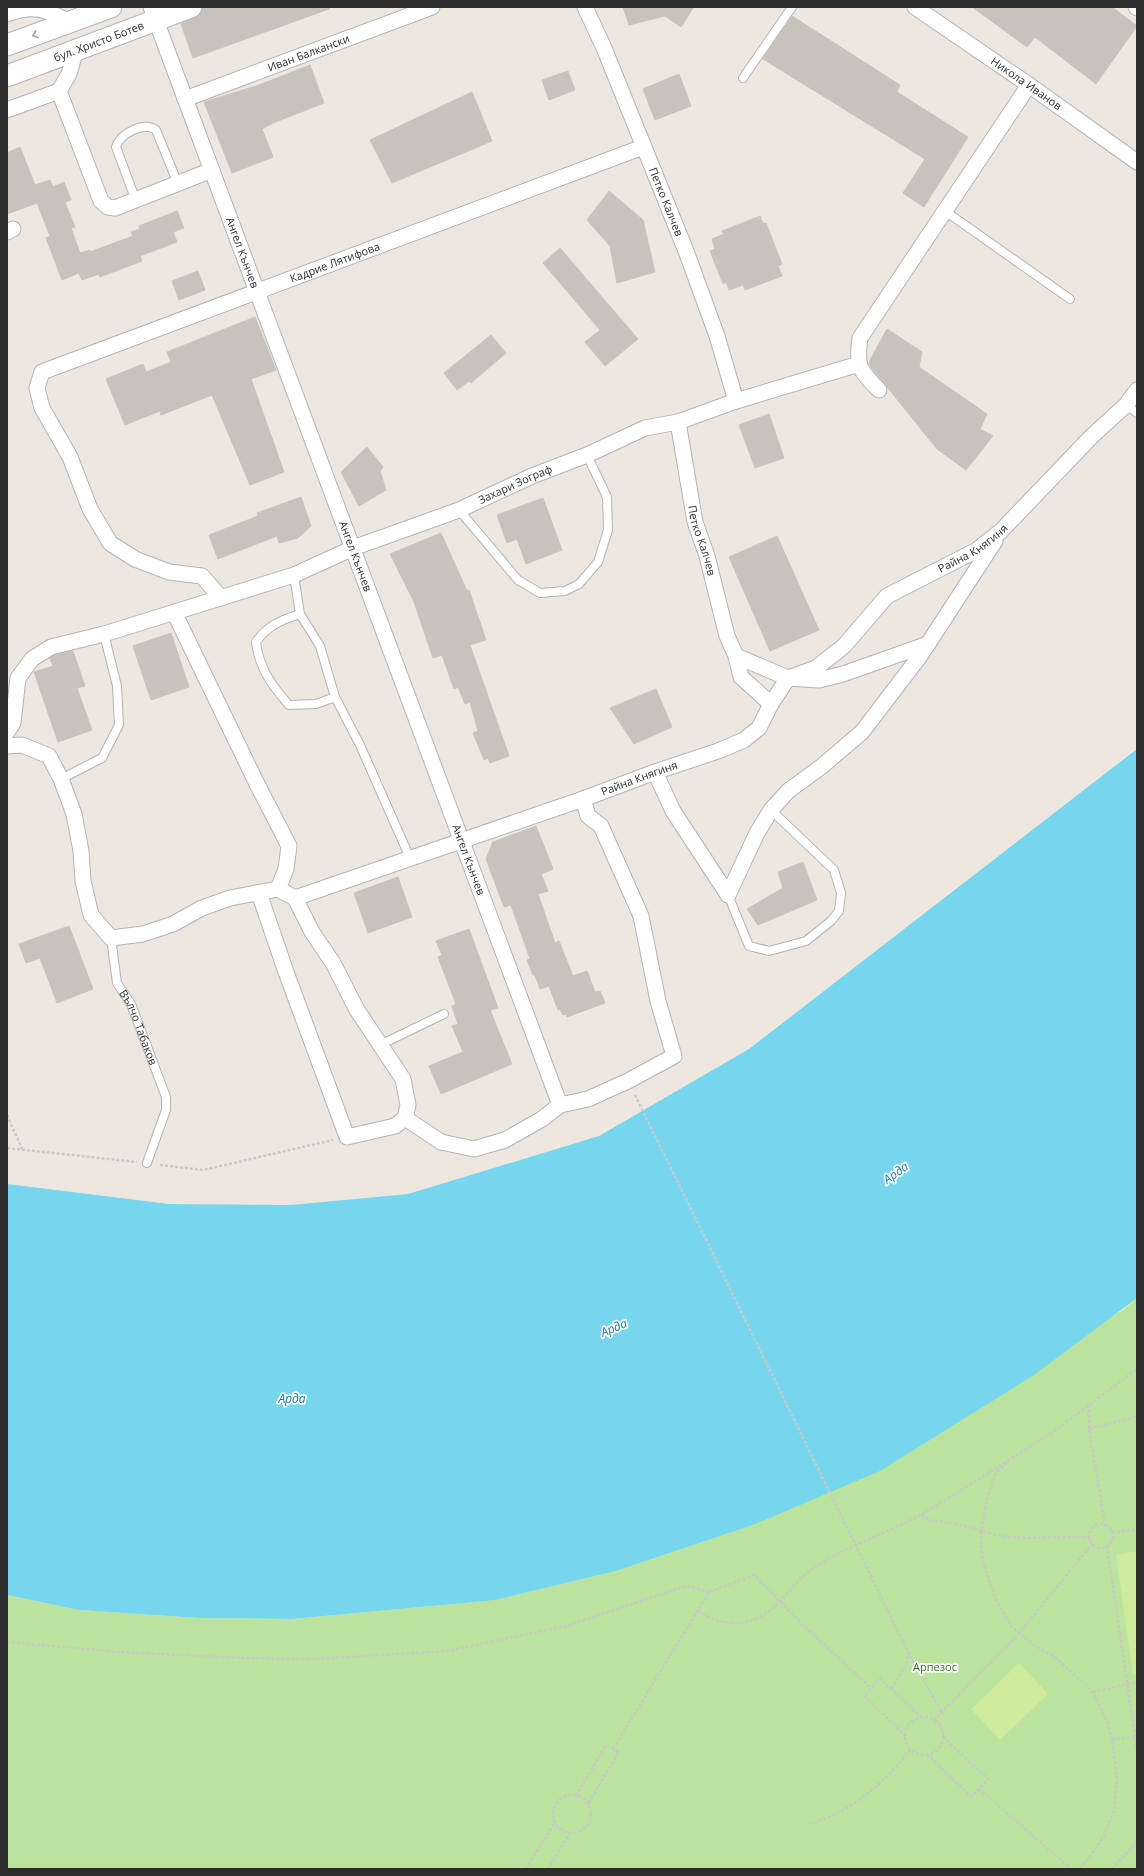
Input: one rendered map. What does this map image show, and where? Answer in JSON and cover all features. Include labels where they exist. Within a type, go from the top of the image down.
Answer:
[{"type":"main road","points":[[7,45],[111,7]]},
{"type":"main road","name":"бул. Христо Ботев","points":[[7,76],[76,49],[153,13],[191,7]]},
{"type":"street","name":"Иван Балкански","points":[[185,99],[432,7]]},
{"type":"street","name":"Петко Калчев","points":[[585,7],[604,48],[686,251],[717,336],[736,401]]},
{"type":"street","name":"Никола Иванов","points":[[915,7],[1029,85],[1137,162]]},
{"type":"street","points":[[7,14],[30,9],[48,10],[69,22]]},
{"type":"street","name":"Ангел Кънчев","points":[[153,13],[560,1105]]},
{"type":"street","points":[[7,110],[59,91],[68,74],[76,49]]},
{"type":"street","points":[[879,390],[863,375],[859,364],[860,338],[1029,85]]},
{"type":"street","points":[[59,91],[101,201],[108,207],[115,208],[136,201],[212,170]]},
{"type":"street","name":"Кадрие Лятифова","points":[[221,598],[202,576],[169,572],[135,560],[110,543],[90,509],[70,457],[42,408],[37,388],[42,372],[643,147]]},
{"type":"street","name":"Захари Зограф","points":[[7,732],[12,723],[18,678],[32,659],[51,647],[104,634],[294,575],[353,548],[459,510],[532,476],[587,455],[645,428],[678,422],[736,401],[859,364]]},
{"type":"street","name":"Райна Княгиня","points":[[295,898],[583,799],[655,772],[718,751],[744,740],[759,728],[771,704],[788,678],[816,668],[844,646],[887,596],[977,550],[1001,531],[1092,436],[1131,409],[1137,390]]},
{"type":"street","name":"Петко Калчев","points":[[678,422],[695,522],[707,556],[727,636],[736,656],[741,677],[771,704]]},
{"type":"street","points":[[728,895],[757,833],[771,810],[788,791],[821,767],[862,732],[928,644],[1001,531]]},
{"type":"street","points":[[174,612],[256,782],[289,846],[286,869],[278,889]]},
{"type":"street","points":[[736,656],[788,678],[819,680],[843,674],[928,644]]},
{"type":"street","points":[[7,746],[22,745],[49,756],[61,779],[74,814],[81,851],[83,882],[91,915],[111,938],[143,934],[173,924],[202,908],[230,898],[259,894],[278,889],[295,898],[312,932],[333,963],[357,1010],[382,1044],[403,1079],[408,1105],[405,1118],[395,1126],[347,1137],[259,894]]},
{"type":"street","points":[[655,772],[673,811],[728,895]]},
{"type":"street","points":[[405,1118],[441,1142],[474,1149],[505,1140],[542,1119],[560,1105],[588,1099],[628,1081],[674,1056],[658,1001],[641,916],[601,826],[588,816],[583,799]]},
{"type":"lane","points":[[743,78],[792,7]]},
{"type":"lane","points":[[136,201],[116,147],[118,140],[144,126],[151,126],[156,130],[178,184]]},
{"type":"lane","points":[[945,211],[1070,299]]},
{"type":"lane","points":[[459,510],[518,580],[540,593],[565,591],[570,589],[579,584],[598,562],[608,530],[607,497],[587,455]]},
{"type":"lane","points":[[294,575],[300,614],[320,646],[335,697],[360,745],[410,858]]},
{"type":"lane","points":[[300,614],[281,620],[264,631],[256,642],[257,656],[264,673],[289,705],[316,704],[335,697]]},
{"type":"lane","points":[[61,779],[102,758],[119,724],[117,686],[104,634]]},
{"type":"lane","points":[[728,895],[749,946],[769,951],[806,941],[831,921],[840,911],[841,892],[834,870],[771,810]]},
{"type":"lane","name":"Вълчо Табаков","points":[[111,938],[117,983],[131,1004],[166,1097],[166,1110],[147,1163]]},
{"type":"lane","points":[[382,1044],[444,1014]]},
{"type":"path","points":[[642,1108],[908,1652],[942,1713]]},
{"type":"path","points":[[7,1115],[22,1150]]},
{"type":"path","points":[[7,1148],[203,1170],[347,1137]]},
{"type":"path","points":[[698,1611],[713,1620],[736,1624],[754,1620],[764,1615],[810,1570],[856,1545],[921,1515],[1062,1426],[1137,1369]]},
{"type":"path","points":[[1089,1404],[1089,1429],[1105,1525],[1112,1533],[1112,1540],[1107,1546],[1099,1548],[1092,1544],[1089,1537],[1094,1526],[1105,1525]]},
{"type":"path","points":[[1089,1429],[1137,1416]]},
{"type":"path","points":[[1013,1458],[996,1473],[987,1499],[981,1531],[981,1549],[984,1566],[995,1598],[1011,1626],[1056,1658],[1093,1692],[1106,1719],[1112,1740],[1117,1776],[1114,1811],[1104,1836],[1079,1869]]},
{"type":"path","points":[[921,1515],[930,1520],[952,1523],[1001,1536],[1022,1538],[1089,1537]]},
{"type":"path","points":[[1112,1533],[1137,1529]]},
{"type":"path","points":[[934,1720],[1019,1633],[1092,1544]]},
{"type":"path","points":[[1107,1546],[1137,1750]]},
{"type":"path","points":[[7,1642],[120,1652],[243,1658],[316,1659],[448,1651],[566,1626],[686,1586],[709,1592],[754,1575],[872,1688]]},
{"type":"path","points":[[612,1749],[709,1592]]},
{"type":"path","points":[[891,1689],[907,1663],[908,1652]]},
{"type":"path","points":[[906,1736],[864,1696],[880,1679],[921,1717],[934,1720],[942,1730],[942,1737],[938,1748],[927,1754],[921,1754],[911,1749],[908,1745],[906,1736],[907,1727],[911,1722],[921,1717]]},
{"type":"path","points":[[1093,1692],[1137,1682]]},
{"type":"path","points":[[927,1754],[971,1796],[988,1779],[942,1737]]},
{"type":"path","points":[[1112,1740],[1135,1737]]},
{"type":"path","points":[[576,1796],[606,1745],[619,1752],[588,1804]]},
{"type":"path","points":[[809,1824],[839,1813],[870,1793],[896,1767],[911,1749]]},
{"type":"path","points":[[979,1789],[1071,1869]]},
{"type":"path","points":[[569,1796],[576,1796],[588,1804],[591,1811],[589,1823],[580,1832],[570,1833],[562,1830],[556,1822],[554,1813],[558,1802],[569,1796]]},
{"type":"path","points":[[526,1869],[556,1822]]},
{"type":"path","points":[[548,1869],[570,1833]]},
{"type":"path","points":[[1112,1869],[1137,1842]]},
{"type":"green space","name":"Арпезос","points":[[1137,1298],[1137,1869],[7,1869],[7,1595],[79,1610],[199,1618],[292,1619],[496,1600],[616,1571],[753,1525],[1123,1310]]},
{"type":"green space","points":[[1137,1551],[1137,1674],[1133,1675],[1116,1555]]},
{"type":"green space","points":[[1019,1663],[1048,1694],[1000,1740],[971,1709]]},
{"type":"water","name":"Арда","points":[[1137,749],[1137,1298],[1034,1375],[880,1471],[753,1525],[616,1571],[496,1600],[292,1619],[199,1618],[79,1610],[7,1595],[7,1184],[169,1204],[291,1205],[408,1194],[599,1136],[749,1049]]},
{"type":"building","points":[[203,7],[329,7],[329,9],[193,58],[181,24],[200,15]]},
{"type":"building","points":[[623,7],[694,7],[681,27],[665,16],[629,25]]},
{"type":"building","points":[[972,7],[1112,7],[1137,26],[1096,84],[1035,37],[1027,47]]},
{"type":"building","points":[[792,16],[900,85],[897,92],[968,137],[924,207],[903,193],[925,159],[763,59]]},
{"type":"building","points":[[310,65],[324,103],[273,123],[262,129],[273,157],[232,173],[204,102],[259,85]]},
{"type":"building","points":[[568,71],[575,90],[549,100],[542,80]]},
{"type":"building","points":[[679,74],[691,106],[655,120],[643,89]]},
{"type":"building","points":[[472,92],[492,141],[392,183],[370,140]]},
{"type":"building","points":[[20,147],[35,185],[50,180],[53,187],[64,182],[71,200],[65,202],[75,227],[71,228],[80,253],[90,250],[90,252],[133,236],[131,232],[140,229],[139,226],[177,211],[184,228],[173,232],[177,242],[140,256],[142,261],[100,277],[99,274],[82,280],[79,273],[62,280],[46,238],[50,236],[37,203],[7,214],[7,153]]},
{"type":"building","points":[[609,191],[643,220],[655,272],[617,283],[610,246],[587,220]]},
{"type":"building","points":[[760,216],[763,224],[766,223],[782,264],[778,266],[782,276],[745,290],[743,285],[729,290],[726,282],[723,284],[710,251],[715,249],[712,239],[724,234],[722,231]]},
{"type":"building","points":[[560,248],[638,339],[605,366],[585,342],[600,330],[543,263]]},
{"type":"building","points":[[198,271],[205,290],[179,300],[172,281]]},
{"type":"building","points":[[255,317],[276,370],[251,379],[284,472],[250,485],[212,395],[161,415],[160,411],[125,425],[106,379],[143,364],[146,372],[171,362],[167,352]]},
{"type":"building","points":[[887,329],[922,352],[919,367],[987,414],[980,429],[993,436],[966,470],[937,449],[871,367],[869,362]]},
{"type":"building","points":[[491,335],[506,353],[471,383],[469,381],[457,390],[444,373]]},
{"type":"building","points":[[769,414],[784,458],[755,468],[739,425]]},
{"type":"building","points":[[367,447],[383,467],[380,471],[386,490],[359,506],[341,472]]},
{"type":"building","points":[[301,497],[311,526],[298,538],[279,543],[277,536],[218,559],[209,535],[258,516],[257,513]]},
{"type":"building","points":[[543,498],[562,550],[526,564],[517,539],[507,543],[497,515]]},
{"type":"building","points":[[441,533],[467,591],[469,590],[486,640],[470,645],[509,756],[490,763],[488,758],[484,760],[473,733],[478,731],[470,702],[465,704],[458,687],[454,689],[442,655],[433,658],[414,602],[390,554]]},
{"type":"building","points":[[777,536],[819,630],[770,651],[729,557]]},
{"type":"building","points":[[171,633],[189,687],[151,700],[133,646]]},
{"type":"building","points":[[73,651],[85,686],[77,688],[92,730],[58,742],[34,672],[53,666],[50,658],[55,655]]},
{"type":"building","points":[[656,689],[672,727],[634,744],[610,708]]},
{"type":"building","points":[[536,826],[553,869],[541,874],[548,891],[538,894],[555,943],[559,941],[573,976],[587,971],[595,992],[600,991],[605,1003],[567,1017],[566,1014],[563,1015],[560,1009],[558,1010],[549,986],[540,989],[527,960],[530,959],[511,905],[504,907],[486,859],[493,842]]},
{"type":"building","points":[[803,862],[817,900],[758,925],[747,909],[783,888],[778,872]]},
{"type":"building","points":[[398,877],[412,917],[368,933],[354,893]]},
{"type":"building","points":[[69,926],[93,989],[57,1003],[40,958],[26,963],[19,944]]},
{"type":"building","points":[[469,929],[498,1008],[490,1010],[512,1064],[441,1094],[429,1066],[463,1052],[452,1026],[458,1024],[452,1006],[456,1004],[438,957],[442,955],[436,941]]}]
